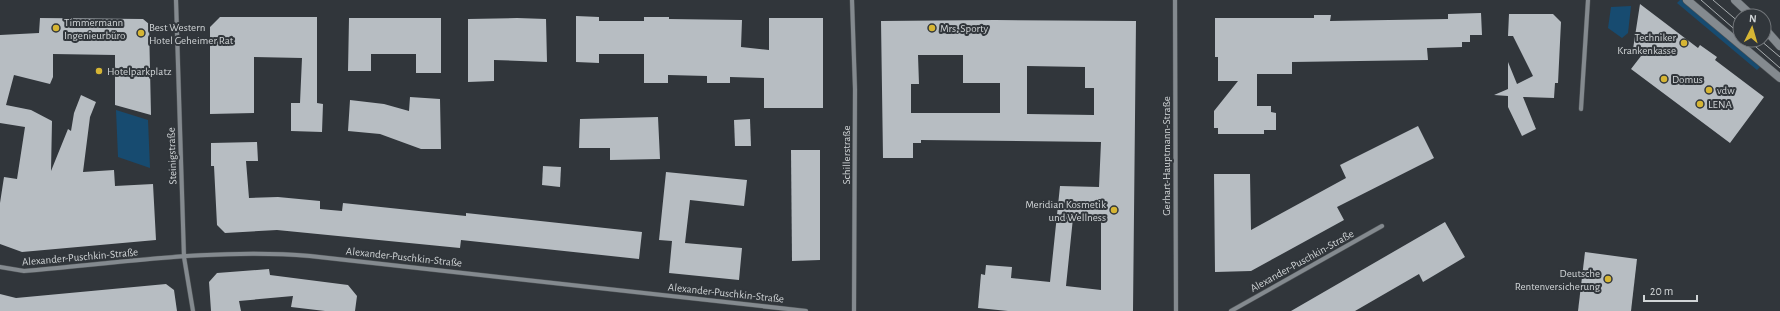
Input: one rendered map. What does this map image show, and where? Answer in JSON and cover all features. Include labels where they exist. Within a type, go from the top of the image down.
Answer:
[{"type":"street","name":"Steinigstraße","points":[[176,0],[184,257],[193,311]]},
{"type":"street","name":"Schillerstraße","points":[[852,0],[855,89],[854,311]]},
{"type":"street","name":"Gerhart-Hauptmann-Straße","points":[[1175,0],[1176,311]]},
{"type":"street","points":[[1581,109],[1588,0]]},
{"type":"street","points":[[1688,0],[1780,78]]},
{"type":"street","points":[[1735,0],[1744,8]]},
{"type":"street","points":[[1772,37],[1780,46]]},
{"type":"street","name":"Alexander-Puschkin-Straße","points":[[1231,311],[1382,226]]},
{"type":"street","name":"Alexander-Puschkin-Straße","points":[[0,267],[24,271],[184,257],[255,253],[297,255],[806,311]]},
{"type":"shaded area","points":[[1682,0],[1732,43],[1732,48],[1738,48],[1760,67],[1757,70],[1677,3]]},
{"type":"shaded area","points":[[1631,6],[1628,33],[1622,38],[1608,28],[1611,7]]},
{"type":"shaded area","points":[[116,110],[148,120],[150,168],[118,157]]},
{"type":"building","points":[[1640,4],[1698,48],[1700,45],[1717,57],[1715,60],[1764,97],[1730,143],[1631,69],[1641,56],[1633,49]]},
{"type":"building","points":[[1481,13],[1482,35],[1470,35],[1470,42],[1462,42],[1462,47],[1427,48],[1428,60],[1292,62],[1292,74],[1257,74],[1257,106],[1271,106],[1271,112],[1276,113],[1276,130],[1264,130],[1264,134],[1218,134],[1218,128],[1214,128],[1214,111],[1238,81],[1218,81],[1218,57],[1215,57],[1215,18],[1314,18],[1314,15],[1331,15],[1330,21],[1448,19],[1448,14]]},
{"type":"building","points":[[1509,14],[1553,14],[1561,22],[1558,83],[1555,83],[1554,98],[1523,97],[1536,129],[1522,136],[1508,107],[1508,96],[1494,95],[1508,89],[1508,62],[1517,84],[1533,76],[1513,36],[1508,36]]},
{"type":"building","points":[[576,16],[599,17],[599,21],[644,21],[644,17],[669,17],[669,19],[742,20],[741,47],[769,50],[769,18],[823,18],[823,108],[764,108],[764,78],[730,77],[730,83],[707,83],[707,76],[668,75],[668,83],[644,83],[644,54],[599,54],[599,63],[576,62]]},
{"type":"building","points":[[220,17],[317,17],[317,103],[323,104],[322,132],[291,131],[291,103],[300,103],[302,58],[254,57],[254,113],[210,114],[210,27]]},
{"type":"building","points":[[40,18],[143,19],[149,24],[151,115],[115,105],[115,55],[53,54],[53,77],[50,84],[14,75],[6,105],[31,110],[52,121],[51,171],[68,129],[71,131],[74,113],[81,95],[96,102],[90,117],[83,172],[114,170],[115,186],[153,184],[156,240],[22,252],[0,244],[0,203],[4,177],[17,179],[25,127],[0,123],[0,35],[39,33]]},
{"type":"building","points":[[349,18],[441,18],[441,73],[416,73],[416,54],[371,54],[371,71],[348,71]]},
{"type":"building","points":[[468,19],[546,19],[547,62],[494,60],[494,81],[468,82]]},
{"type":"building","points":[[881,21],[1136,21],[1133,311],[1008,311],[978,308],[981,274],[985,275],[986,265],[1012,267],[1011,278],[1050,282],[1060,186],[1099,187],[1101,142],[921,140],[921,143],[913,143],[913,158],[883,158]],"holes":[[[918,55],[963,55],[963,83],[1000,83],[1000,113],[911,113],[911,84],[919,84]],[[1027,66],[1085,67],[1085,88],[1094,88],[1094,115],[1027,114]],[[1073,218],[1101,220],[1101,290],[1066,286]]]},
{"type":"building","points":[[410,97],[440,99],[441,149],[421,149],[380,134],[348,131],[350,100],[384,104],[409,111]]},
{"type":"building","points":[[658,117],[660,159],[610,160],[610,148],[579,148],[580,119]]},
{"type":"building","points":[[750,119],[751,146],[735,146],[734,120]]},
{"type":"building","points":[[1418,126],[1434,158],[1337,207],[1344,220],[1251,271],[1215,272],[1214,174],[1250,174],[1251,230],[1346,178],[1340,165]]},
{"type":"building","points":[[257,142],[258,161],[246,161],[249,198],[278,197],[320,201],[320,209],[342,211],[343,203],[466,216],[466,213],[642,232],[639,259],[461,240],[460,248],[277,230],[225,233],[217,225],[214,166],[211,166],[211,143]]},
{"type":"building","points":[[791,150],[820,150],[820,260],[792,261]]},
{"type":"building","points":[[543,166],[561,167],[560,187],[542,185]]},
{"type":"building","points":[[666,172],[747,180],[744,206],[690,200],[685,243],[742,248],[739,280],[669,273],[672,241],[659,240]]},
{"type":"building","points":[[1445,222],[1465,257],[1423,282],[1419,274],[1355,311],[1291,311]]},
{"type":"building","name":"Deutsche Rentenversicherung","points":[[1585,252],[1637,259],[1631,311],[1578,311]]},
{"type":"building","points":[[269,269],[270,275],[348,285],[357,296],[355,311],[325,311],[291,307],[293,296],[239,301],[241,311],[211,311],[209,282],[217,273]]},
{"type":"building","points":[[166,284],[174,290],[177,311],[0,311],[0,294],[16,298]]},
{"type":"tram line","points":[[1701,0],[1732,27]]},
{"type":"tram line","points":[[1713,0],[1732,16]]},
{"type":"tram line","points":[[1757,48],[1780,68]]},
{"type":"tram line","points":[[1769,48],[1780,57]]},
{"type":"place","name":"Timmermann Ingenieurbüro","points":[[56,28]]},
{"type":"place","name":"Mrs. Sporty","points":[[932,28]]},
{"type":"place","name":"Best Western Hotel Geheimer Rat","points":[[141,33]]},
{"type":"place","name":"Techniker Krankenkasse","points":[[1684,43]]},
{"type":"place","name":"Hotelparkplatz","points":[[99,71]]},
{"type":"place","name":"Domus","points":[[1664,79]]},
{"type":"place","name":"vdw","points":[[1709,90]]},
{"type":"place","name":"LENA","points":[[1700,104]]},
{"type":"place","name":"Meridian Kosmetik und Wellness","points":[[1114,210]]},
{"type":"place","name":"Deutsche Rentenversicherung","points":[[1608,279]]}]
